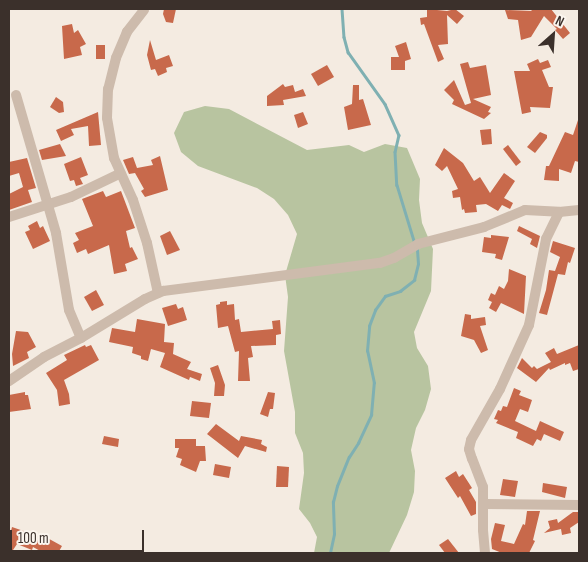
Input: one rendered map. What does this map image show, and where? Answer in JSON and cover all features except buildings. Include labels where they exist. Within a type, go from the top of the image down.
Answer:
[{"type":"street","points":[[144,10],[127,32],[116,58],[108,89],[107,118],[114,158],[147,244],[158,293]]},
{"type":"street","points":[[16,95],[56,233],[70,310],[81,338]]},
{"type":"street","points":[[9,217],[72,196],[121,173]]},
{"type":"street","points":[[9,381],[44,357],[81,338],[144,299],[158,293],[182,288],[380,263],[394,258],[414,246],[484,227],[525,210],[559,212],[579,210]]},
{"type":"street","points":[[485,553],[483,487],[470,449],[471,440],[500,389],[529,325],[546,239],[559,212]]},
{"type":"street","points":[[485,504],[579,505]]},
{"type":"green space","points":[[205,106],[229,109],[307,150],[349,145],[364,152],[385,144],[407,148],[420,179],[419,200],[422,223],[433,249],[431,291],[414,332],[417,348],[428,366],[431,389],[425,410],[416,428],[411,450],[415,471],[414,492],[407,515],[389,553],[314,553],[317,537],[310,523],[299,509],[304,473],[303,453],[295,433],[295,412],[284,351],[288,297],[285,275],[297,234],[288,215],[274,199],[257,188],[198,166],[181,152],[174,133],[184,112]]},
{"type":"waterway","points":[[342,9],[344,37],[348,52],[385,104],[399,135],[395,152],[397,185],[415,244]]},
{"type":"waterway","points":[[330,553],[334,534],[333,502],[337,486],[349,457],[371,415],[374,383],[367,351],[369,326],[375,310],[385,296],[400,291],[414,280],[418,264],[417,249]]}]
